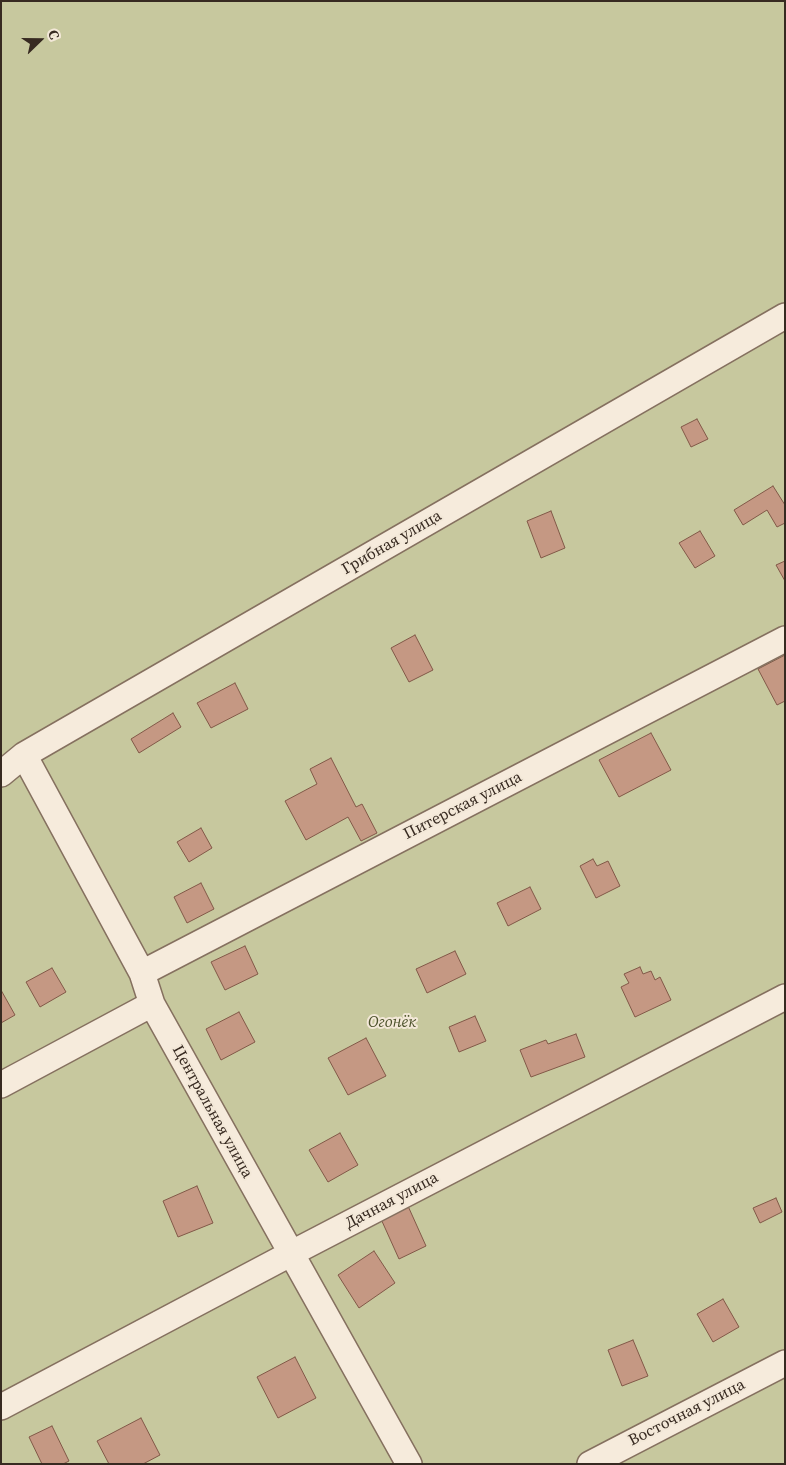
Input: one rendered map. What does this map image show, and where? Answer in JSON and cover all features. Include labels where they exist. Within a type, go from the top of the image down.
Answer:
[{"type":"street","name":"Грибная улица","points":[[1,774],[24,755],[785,316]]},
{"type":"street","name":"Питерская улица","points":[[142,973],[785,639]]},
{"type":"street","name":"Центральная улица","points":[[24,755],[142,973],[152,1004],[409,1464]]},
{"type":"street","name":"Дачная улица","points":[[1,1407],[785,996]]},
{"type":"street","points":[[1,1085],[152,1004]]},
{"type":"street","name":"Восточная улица","points":[[590,1464],[785,1363]]},
{"type":"green space","name":"Огонёк","points":[[1,1],[785,1],[785,1464],[1,1464]]},
{"type":"building","points":[[697,419],[708,439],[691,447],[681,427]]},
{"type":"building","points":[[773,486],[785,505],[785,523],[777,527],[767,510],[743,525],[734,510]]},
{"type":"building","points":[[551,511],[565,548],[541,558],[527,521]]},
{"type":"building","points":[[700,531],[715,556],[695,568],[679,543]]},
{"type":"building","points":[[785,561],[785,581],[776,565]]},
{"type":"building","points":[[415,635],[433,670],[409,682],[391,648]]},
{"type":"building","points":[[785,655],[785,701],[777,705],[758,669]]},
{"type":"building","points":[[235,683],[248,709],[211,728],[197,703]]},
{"type":"building","points":[[173,713],[181,727],[139,753],[131,739]]},
{"type":"building","points":[[651,733],[671,770],[619,797],[599,760]]},
{"type":"building","points":[[331,758],[356,807],[362,804],[377,833],[361,841],[348,817],[306,840],[285,801],[317,784],[310,769]]},
{"type":"building","points":[[201,828],[212,848],[189,862],[177,842]]},
{"type":"building","points":[[593,859],[597,866],[608,861],[620,886],[596,898],[580,866]]},
{"type":"building","points":[[201,883],[214,909],[187,923],[174,897]]},
{"type":"building","points":[[530,887],[541,909],[508,926],[497,903]]},
{"type":"building","points":[[245,946],[258,974],[225,990],[211,962]]},
{"type":"building","points":[[455,951],[466,974],[427,993],[416,969]]},
{"type":"building","points":[[640,967],[643,974],[651,971],[655,980],[660,977],[671,1000],[635,1017],[621,987],[629,983],[624,974]]},
{"type":"building","points":[[52,968],[66,992],[40,1007],[26,982]]},
{"type":"building","points":[[1,990],[15,1015],[1,1023]]},
{"type":"building","points":[[239,1012],[255,1042],[221,1060],[206,1029]]},
{"type":"building","points":[[475,1016],[486,1041],[459,1052],[449,1027]]},
{"type":"building","points":[[576,1034],[585,1057],[531,1077],[520,1050],[546,1040],[548,1044]]},
{"type":"building","points":[[366,1038],[386,1076],[348,1095],[328,1058]]},
{"type":"building","points":[[340,1133],[358,1165],[328,1182],[309,1150]]},
{"type":"building","points":[[197,1186],[213,1223],[178,1237],[163,1201]]},
{"type":"building","points":[[776,1198],[782,1212],[760,1223],[753,1208]]},
{"type":"building","points":[[408,1206],[426,1246],[399,1259],[381,1219]]},
{"type":"building","points":[[374,1251],[395,1283],[359,1308],[338,1275]]},
{"type":"building","points":[[723,1299],[739,1327],[713,1342],[697,1314]]},
{"type":"building","points":[[633,1340],[648,1376],[622,1386],[608,1350]]},
{"type":"building","points":[[295,1357],[316,1398],[278,1418],[257,1377]]},
{"type":"building","points":[[141,1418],[160,1455],[143,1464],[109,1464],[97,1441]]},
{"type":"building","points":[[52,1426],[69,1461],[63,1464],[42,1464],[29,1437]]}]
